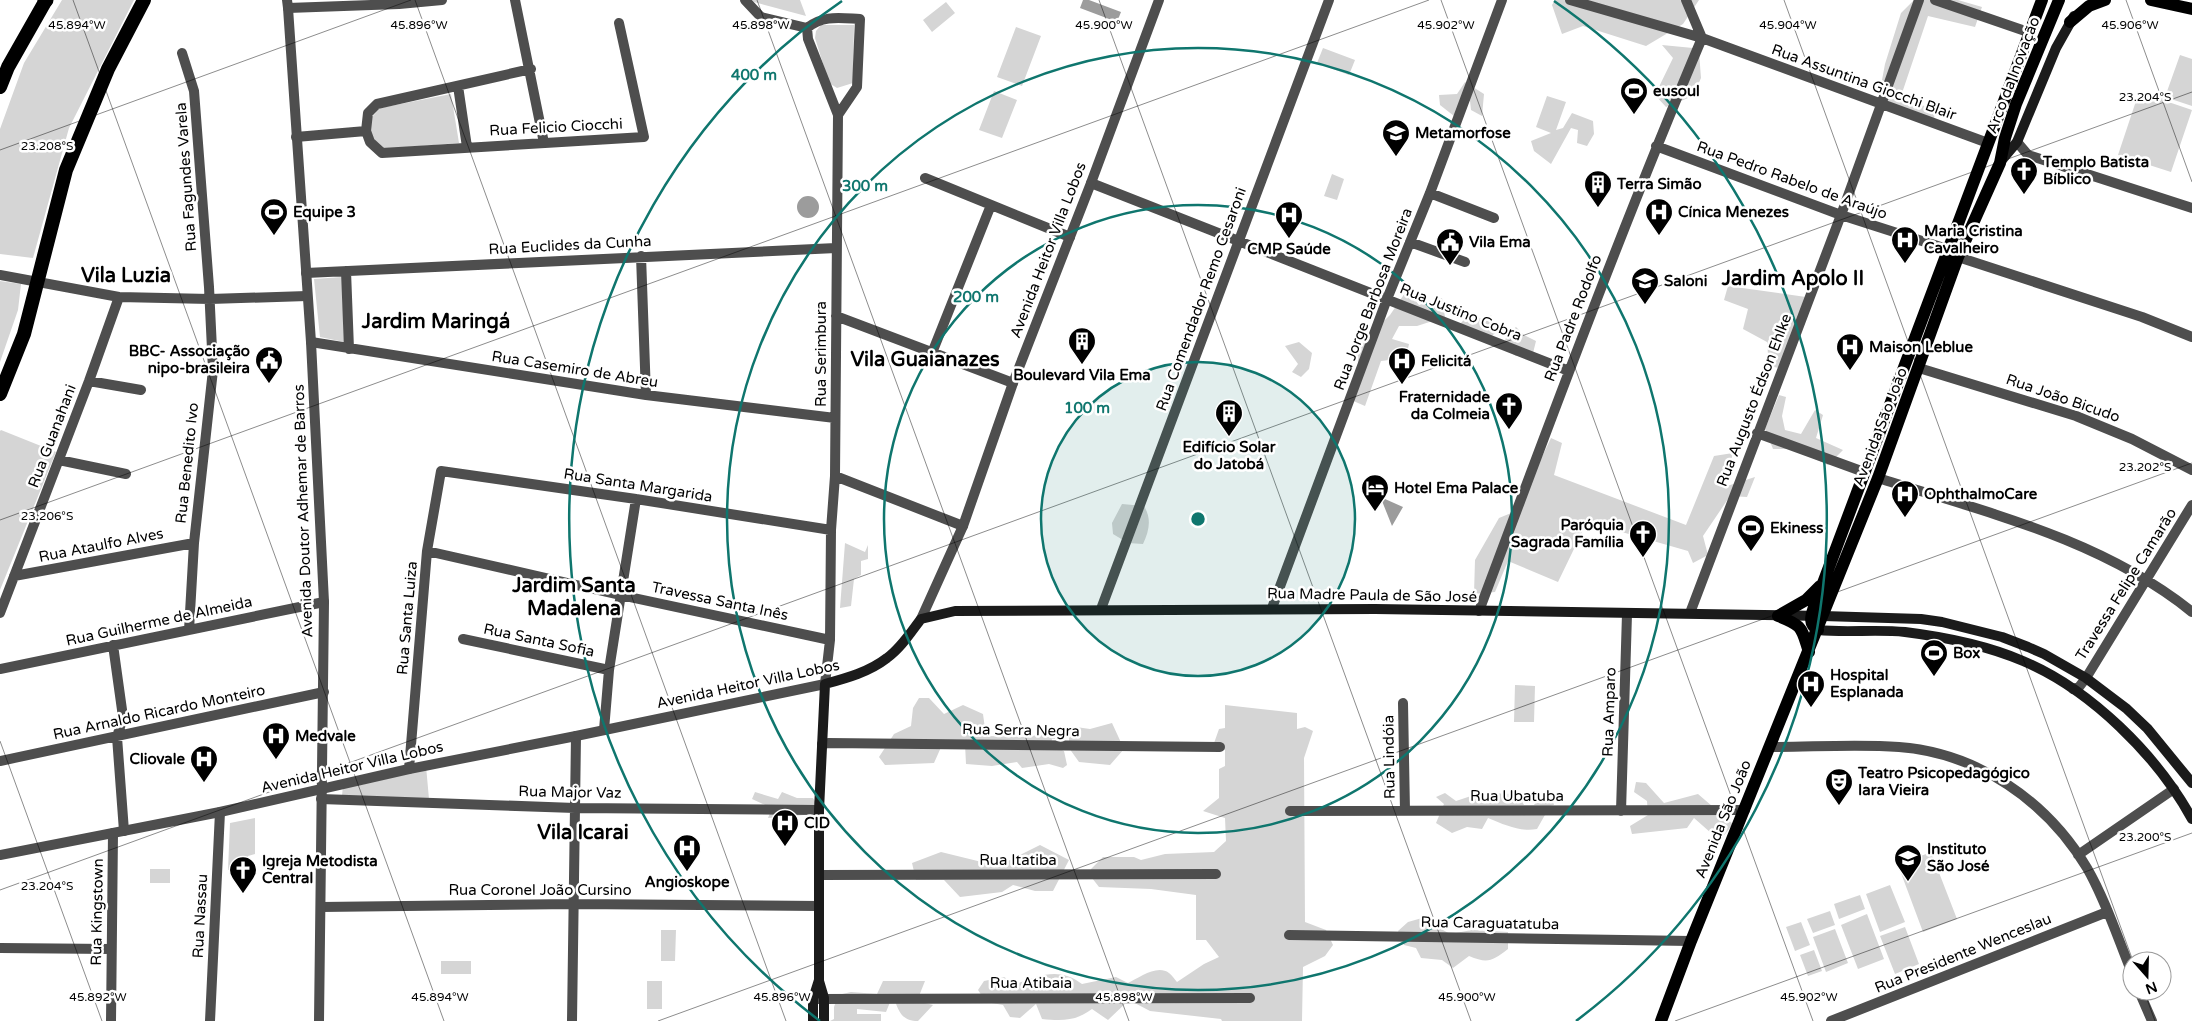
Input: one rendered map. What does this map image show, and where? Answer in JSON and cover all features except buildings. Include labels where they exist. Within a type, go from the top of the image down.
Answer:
[{"type":"highway","points":[[0,87],[8,67],[46,0]]},
{"type":"highway","points":[[0,394],[26,326],[66,170],[108,70],[144,0]]},
{"type":"main road","name":"Avenida São João","points":[[1661,1021],[1691,941],[1818,630],[1817,616],[1823,583],[2042,0]]},
{"type":"main road","name":"Arco da Inovação","points":[[2000,163],[2005,138],[2016,104],[2059,0]]},
{"type":"main road","name":"Avenida São João","points":[[1817,616],[1878,478],[1958,257],[2000,163],[2017,142],[2056,48],[2070,22],[2081,9],[2094,0]]},
{"type":"main road","points":[[2070,22],[2089,6],[2105,0]]},
{"type":"main road","points":[[2150,0],[2192,9]]},
{"type":"main road","points":[[1778,616],[1806,600],[1823,583]]},
{"type":"main road","name":"Rua Madre Paula de São José","points":[[921,619],[955,611],[1272,608],[1627,614],[1690,613],[1921,619],[1963,626],[2002,637],[2044,654],[2086,678],[2127,709],[2146,728],[2192,783]]},
{"type":"main road","points":[[1778,616],[1793,622],[1800,628],[1805,635],[1809,652]]},
{"type":"main road","name":"Avenida Heitor Villa Lobos","points":[[825,684],[857,675],[888,658],[907,638],[921,619]]},
{"type":"main road","points":[[1818,630],[1904,632],[1963,642],[2022,660],[2073,689],[2127,735],[2174,789],[2192,819]]},
{"type":"main road","points":[[824,1021],[824,998],[819,980],[819,810],[825,684]]},
{"type":"main road","points":[[813,1021],[813,999],[819,980]]},
{"type":"street","points":[[287,4],[442,0]]},
{"type":"street","points":[[516,0],[544,143]]},
{"type":"street","points":[[745,0],[761,17],[807,28],[817,19],[860,19],[857,87],[838,115]]},
{"type":"street","name":"Avenida Heitor Villa Lobos","points":[[921,619],[963,526],[1013,383],[1091,183],[1159,0]]},
{"type":"street","name":"Rua Comendador Remo Cesaroni","points":[[1101,609],[1329,0]]},
{"type":"street","name":"Rua Jorge Barbosa Moreira","points":[[1272,608],[1387,299],[1430,193],[1502,0]]},
{"type":"street","name":"Rua Assuntina Giocchi Blair","points":[[1570,0],[1702,38],[1988,143]]},
{"type":"street","points":[[1686,0],[1702,38]]},
{"type":"street","name":"Rua Augusto Édson Ehlke","points":[[1690,613],[1919,0]]},
{"type":"street","points":[[1935,0],[2031,33]]},
{"type":"street","name":"Avenida Doutor Adhemar de Barros","points":[[287,4],[311,342],[324,602],[319,1021]]},
{"type":"street","name":"Rua Felicio Ciocchi","points":[[366,131],[370,142],[382,152],[644,138],[619,23]]},
{"type":"street","name":"Rua Serimbura","points":[[807,28],[808,39],[838,115],[835,476],[831,530],[830,640],[825,684]]},
{"type":"street","name":"Rua Padre Rodolfo","points":[[1479,611],[1656,146],[1702,38]]},
{"type":"street","name":"Rua Fagundes Varela","points":[[182,53],[194,90],[210,300]]},
{"type":"street","points":[[296,137],[366,131],[368,113],[377,104],[531,69]]},
{"type":"street","points":[[458,86],[467,147]]},
{"type":"street","points":[[2017,142],[2028,155],[2192,208]]},
{"type":"street","name":"Rua Pedro Rabelo de Araújo","points":[[1656,146],[1840,215],[1947,249]]},
{"type":"street","points":[[925,178],[1070,237]]},
{"type":"street","name":"Rua Justino Cobra","points":[[1091,183],[1569,371]]},
{"type":"street","points":[[1430,193],[1494,218]]},
{"type":"street","points":[[932,353],[991,205]]},
{"type":"street","points":[[1410,242],[1465,262]]},
{"type":"street","name":"Rua Euclides da Cunha","points":[[306,273],[836,248]]},
{"type":"street","points":[[641,256],[646,395]]},
{"type":"street","points":[[1958,257],[2142,317],[2192,337]]},
{"type":"street","points":[[346,271],[349,349]]},
{"type":"street","points":[[0,275],[118,297],[210,300],[307,296]]},
{"type":"street","name":"Rua Guanahani","points":[[0,613],[90,381],[118,297]]},
{"type":"street","name":"Rua Benedito Ivo","points":[[189,630],[194,543],[213,370],[210,300]]},
{"type":"street","points":[[836,316],[1013,383]]},
{"type":"street","name":"Rua Casemiro de Abreu","points":[[311,342],[646,395],[835,418]]},
{"type":"street","name":"Rua João Bicudo","points":[[1919,368],[2076,416],[2132,439],[2192,470]]},
{"type":"street","points":[[90,381],[141,390]]},
{"type":"street","points":[[1757,433],[1864,472]]},
{"type":"street","points":[[59,460],[126,474]]},
{"type":"street","name":"Rua Santa Margarida","points":[[441,471],[636,498],[831,530]]},
{"type":"street","name":"Rua Santa Luiza","points":[[409,769],[427,551],[441,471]]},
{"type":"street","points":[[835,476],[963,526]]},
{"type":"street","points":[[1878,478],[2009,519],[2088,550],[2146,579],[2192,612]]},
{"type":"street","points":[[604,730],[609,670],[636,498]]},
{"type":"street","name":"Travessa Felipe Camarão","points":[[2073,689],[2078,687],[2086,678],[2192,505]]},
{"type":"street","name":"Rua Ataulfo Alves","points":[[14,576],[194,543]]},
{"type":"street","name":"Travessa Santa Inês","points":[[427,551],[830,640]]},
{"type":"street","name":"Rua Guilherme de Almeida","points":[[0,669],[324,602]]},
{"type":"street","name":"Rua Amparo","points":[[1621,811],[1627,614]]},
{"type":"street","name":"Rua Santa Sofia","points":[[463,639],[609,670]]},
{"type":"street","points":[[114,645],[123,717],[117,737],[124,831]]},
{"type":"street","name":"Avenida Heitor Villa Lobos","points":[[0,855],[321,794],[409,769],[825,684]]},
{"type":"street","name":"Rua Arnaldo Ricardo Monteiro","points":[[0,761],[324,692]]},
{"type":"street","name":"Rua Lindóia","points":[[1403,703],[1405,811]]},
{"type":"street","points":[[572,1021],[576,736]]},
{"type":"street","name":"Rua Serra Negra","points":[[822,744],[1220,747]]},
{"type":"street","points":[[1770,747],[1899,747],[1923,751],[1970,764],[2013,788],[2032,802],[2064,836],[2078,855],[2088,870],[2123,951]]},
{"type":"street","points":[[2078,855],[2174,789]]},
{"type":"street","name":"Rua Major Vaz","points":[[321,794],[575,808],[819,810]]},
{"type":"street","name":"Rua Ubatuba","points":[[1290,811],[1745,810]]},
{"type":"street","name":"Rua Nassau","points":[[210,1021],[220,812]]},
{"type":"street","name":"Rua Kingstown","points":[[111,1021],[113,833]]},
{"type":"street","name":"Rua Itatiba","points":[[819,875],[1216,874]]},
{"type":"street","name":"Rua Coronel João Cursino","points":[[321,907],[574,904],[819,906]]},
{"type":"street","name":"Rua Presidente Wenceslau","points":[[1831,1021],[2107,912]]},
{"type":"street","name":"Rua Caraguatatuba","points":[[1290,935],[1691,941]]},
{"type":"street","points":[[0,948],[111,949]]},
{"type":"street","name":"Rua Atibaia","points":[[813,999],[1250,998]]},
{"type":"street","points":[[2143,1001],[2151,1021]]},
{"type":"shaded area","points":[[62,0],[134,0],[69,128],[33,258],[0,254],[0,129],[24,63]]},
{"type":"shaded area","points":[[752,0],[800,0],[806,16],[754,2]]},
{"type":"shaded area","points":[[1083,0],[1089,0],[1121,12],[1117,22],[1080,8]]},
{"type":"shaded area","points":[[1555,0],[1699,0],[1683,24],[1646,46],[1583,26],[1562,34],[1552,5]]},
{"type":"shaded area","points":[[1914,0],[1958,0],[1982,7],[1975,27],[1928,16],[1900,99],[1935,109],[1934,121],[1905,110],[1879,96],[1885,64],[1901,13]]},
{"type":"shaded area","points":[[946,2],[955,13],[932,32],[923,20]]},
{"type":"shaded area","points":[[821,25],[854,25],[853,83],[837,88],[829,83],[815,38],[816,31]]},
{"type":"shaded area","points":[[1016,27],[1041,36],[1022,86],[997,77]]},
{"type":"shaded area","points":[[1662,45],[1693,48],[1699,52],[1701,78],[1693,96],[1666,107],[1655,95],[1673,58]]},
{"type":"shaded area","points":[[1323,48],[1355,60],[1349,75],[1317,63]]},
{"type":"shaded area","points":[[2180,55],[2192,59],[2192,106],[2165,97]]},
{"type":"shaded area","points":[[1465,82],[1484,94],[1482,116],[1471,110],[1470,101],[1463,101],[1454,116],[1440,105],[1439,95],[1457,94]]},
{"type":"shaded area","points":[[994,91],[1017,100],[1002,138],[979,130]]},
{"type":"shaded area","points":[[2139,92],[2192,110],[2171,172],[2118,155]]},
{"type":"shaded area","points":[[451,94],[459,143],[383,149],[373,140],[370,130],[372,117],[380,108]]},
{"type":"shaded area","points":[[1547,96],[1566,102],[1556,130],[1563,128],[1572,113],[1593,121],[1594,134],[1587,146],[1577,143],[1578,130],[1571,128],[1551,164],[1534,151],[1531,141],[1551,133],[1536,127]]},
{"type":"shaded area","points":[[1332,174],[1344,179],[1337,200],[1324,196]]},
{"type":"shaded area","points":[[808,196],[816,199],[819,207],[816,215],[808,218],[800,215],[797,207],[800,199]]},
{"type":"shaded area","points":[[342,277],[344,342],[320,337],[314,279]]},
{"type":"shaded area","points":[[0,281],[21,284],[18,310],[0,362]]},
{"type":"shaded area","points":[[1728,286],[1806,297],[1779,368],[1769,366],[1767,342],[1743,329],[1748,309],[1724,300]]},
{"type":"shaded area","points":[[1407,290],[1419,305],[1442,298],[1445,317],[1417,326],[1399,326],[1392,339],[1409,344],[1406,358],[1381,361],[1365,406],[1351,400],[1361,375],[1355,349],[1390,315]]},
{"type":"shaded area","points":[[1468,315],[1483,319],[1491,315],[1498,330],[1490,338],[1463,334],[1461,323]]},
{"type":"shaded area","points":[[1516,327],[1524,335],[1536,341],[1533,353],[1516,356],[1503,348],[1507,334]]},
{"type":"shaded area","points":[[1299,342],[1312,353],[1309,369],[1301,377],[1292,372],[1298,364],[1285,346]]},
{"type":"shaded area","points":[[1779,395],[1786,397],[1782,416],[1785,430],[1801,434],[1815,410],[1823,415],[1816,438],[1843,450],[1828,465],[1793,449],[1773,449],[1765,429]]},
{"type":"shaded area","points":[[0,431],[56,452],[0,590]]},
{"type":"shaded area","points":[[1551,438],[1562,443],[1554,475],[1686,525],[1714,456],[1733,453],[1724,487],[1755,477],[1747,497],[1730,496],[1703,536],[1708,555],[1693,563],[1688,551],[1587,522],[1558,582],[1508,561],[1495,592],[1474,594],[1475,560],[1499,518],[1516,511]]},
{"type":"shaded area","points":[[1385,499],[1403,507],[1392,526],[1382,501]]},
{"type":"shaded area","points":[[1122,504],[1144,506],[1147,511],[1149,525],[1143,544],[1128,543],[1113,534],[1112,523]]},
{"type":"shaded area","points":[[845,543],[865,552],[868,545],[868,559],[861,561],[861,575],[854,579],[851,606],[840,608]]},
{"type":"shaded area","points":[[1515,685],[1535,686],[1534,722],[1514,722]]},
{"type":"shaded area","points":[[919,698],[929,698],[944,714],[963,705],[983,714],[986,736],[1028,737],[1059,730],[1062,739],[1052,739],[1051,745],[1064,751],[1067,765],[1063,768],[1049,764],[1022,768],[1017,762],[992,766],[966,764],[965,744],[942,745],[934,763],[885,765],[879,757],[894,734],[911,726],[913,708]]},
{"type":"shaded area","points":[[1225,705],[1297,713],[1297,729],[1305,727],[1313,731],[1304,758],[1305,922],[1326,930],[1333,945],[1325,956],[1303,967],[1302,1021],[1222,1021],[1221,1019],[1150,1011],[1129,1000],[1108,1020],[1092,1009],[1075,1018],[1042,1019],[1036,1004],[1020,1018],[1010,1017],[1003,1005],[986,1002],[978,990],[984,981],[1004,977],[1016,984],[1050,974],[1066,976],[1082,984],[1116,977],[1128,983],[1159,970],[1169,973],[1177,982],[1204,964],[1219,957],[1206,940],[1196,940],[1196,895],[1151,889],[1099,887],[1092,878],[1091,869],[1103,857],[1134,857],[1141,860],[1165,854],[1214,852],[1226,841],[1225,818],[1203,811],[1219,798],[1219,769],[1225,766],[1225,750],[1213,746],[1219,729],[1225,728]]},
{"type":"shaded area","points":[[1112,723],[1124,749],[1110,765],[1079,762],[1069,748],[1069,726],[1090,729]]},
{"type":"shaded area","points":[[426,766],[429,799],[342,796],[343,785]]},
{"type":"shaded area","points":[[1636,782],[1646,783],[1664,803],[1698,794],[1733,824],[1718,843],[1711,833],[1694,818],[1687,828],[1632,834],[1630,826],[1648,815],[1647,801],[1634,792]]},
{"type":"shaded area","points":[[755,792],[778,799],[782,792],[797,798],[813,798],[816,803],[804,815],[768,818],[772,808],[752,799]]},
{"type":"shaded area","points":[[1445,793],[1456,801],[1480,793],[1518,794],[1524,805],[1534,805],[1540,797],[1551,797],[1554,805],[1550,806],[1537,829],[1519,829],[1488,818],[1482,829],[1467,827],[1452,833],[1436,823],[1444,804],[1436,797]]},
{"type":"shaded area","points":[[255,818],[255,854],[248,856],[249,869],[228,870],[230,823]]},
{"type":"shaded area","points":[[1040,845],[1069,860],[1053,891],[1035,891],[1013,885],[1002,892],[960,897],[944,880],[916,880],[912,863],[941,852],[998,866]]},
{"type":"shaded area","points":[[1931,852],[1957,919],[1923,932],[1898,865]]},
{"type":"shaded area","points":[[150,869],[170,869],[170,883],[150,883]]},
{"type":"shaded area","points":[[1890,885],[1905,922],[1880,932],[1866,894]]},
{"type":"shaded area","points":[[1860,895],[1865,909],[1839,919],[1834,904]]},
{"type":"shaded area","points":[[1830,911],[1835,925],[1813,933],[1807,919]]},
{"type":"shaded area","points":[[1867,914],[1884,959],[1858,969],[1841,925]]},
{"type":"shaded area","points":[[1422,918],[1450,934],[1472,930],[1508,932],[1508,949],[1490,960],[1481,960],[1469,956],[1453,968],[1442,960],[1421,958],[1416,948],[1404,945],[1398,931],[1408,922]]},
{"type":"shaded area","points":[[1801,922],[1810,945],[1795,951],[1786,927]]},
{"type":"shaded area","points":[[1905,927],[1919,964],[1895,974],[1880,936]]},
{"type":"shaded area","points":[[1835,929],[1848,963],[1826,972],[1813,937]]},
{"type":"shaded area","points":[[661,930],[676,930],[675,961],[661,961]]},
{"type":"shaded area","points":[[1814,950],[1822,971],[1808,976],[1800,955]]},
{"type":"shaded area","points":[[441,961],[471,961],[471,974],[441,974]]},
{"type":"shaded area","points":[[647,981],[662,981],[662,1009],[647,1009]]},
{"type":"shaded area","points":[[883,981],[925,981],[917,1001],[933,1005],[918,1021],[907,1019],[896,1005],[893,995],[886,1012],[857,1009],[857,1014],[881,1014],[881,1021],[830,1021],[834,1019],[834,1007],[838,995],[851,992],[877,994]]},
{"type":"place","name":"eusoul","points":[[1634,115]]},
{"type":"place","name":"Metamorfose","points":[[1396,157]]},
{"type":"place","name":"Templo Batista Bíblico","points":[[2024,195]]},
{"type":"place","name":"Terra Simão","points":[[1598,208]]},
{"type":"place","name":"Equipe 3","points":[[274,236]]},
{"type":"place","name":"Cínica Menezes","points":[[1659,236]]},
{"type":"place","name":"CMP Saúde","points":[[1289,239]]},
{"type":"place","name":"Maria Cristina Cavalheiro","points":[[1905,264]]},
{"type":"place","name":"Vila Ema","points":[[1450,266]]},
{"type":"place","name":"Saloni","points":[[1645,305]]},
{"type":"place","name":"Boulevard Vila Ema","points":[[1082,365]]},
{"type":"place","name":"Maison Leblue","points":[[1850,371]]},
{"type":"place","name":"BBC- Associação nipo-brasileira","points":[[269,384]]},
{"type":"place","name":"Felicitá","points":[[1402,385]]},
{"type":"place","name":"Fraternidade da Colmeia","points":[[1509,430]]},
{"type":"place","name":"Edifício Solar do Jatobá","points":[[1229,437]]},
{"type":"place","name":"Hotel Ema Palace","points":[[1375,512]]},
{"type":"place","name":"OphthalmoCare","points":[[1905,518]]},
{"type":"place","name":"Ekiness","points":[[1751,552]]},
{"type":"place","name":"Paróquia Sagrada Família","points":[[1643,558]]},
{"type":"place","name":"Box","points":[[1934,677]]},
{"type":"place","name":"Hospital Esplanada","points":[[1811,708]]},
{"type":"place","name":"Medvale","points":[[276,760]]},
{"type":"place","name":"Cliovale","points":[[204,783]]},
{"type":"place","name":"Teatro Psicopedagógico Iara Vieira","points":[[1839,806]]},
{"type":"place","name":"CID","points":[[785,847]]},
{"type":"place","name":"Angioskope","points":[[687,872]]},
{"type":"place","name":"Instituto São José","points":[[1908,882]]},
{"type":"place","name":"Igreja Metodista Central","points":[[243,894]]},
{"type":"district","name":"Vila Luzia","points":[[126,275]]},
{"type":"district","name":"Jardim Apolo II","points":[[1793,278]]},
{"type":"district","name":"Jardim Maringá","points":[[436,321]]},
{"type":"district","name":"Vila Guaianazes","points":[[925,359]]},
{"type":"district","name":"Jardim Santa Madalena","points":[[574,596]]},
{"type":"district","name":"Vila Icarai","points":[[583,832]]}]
